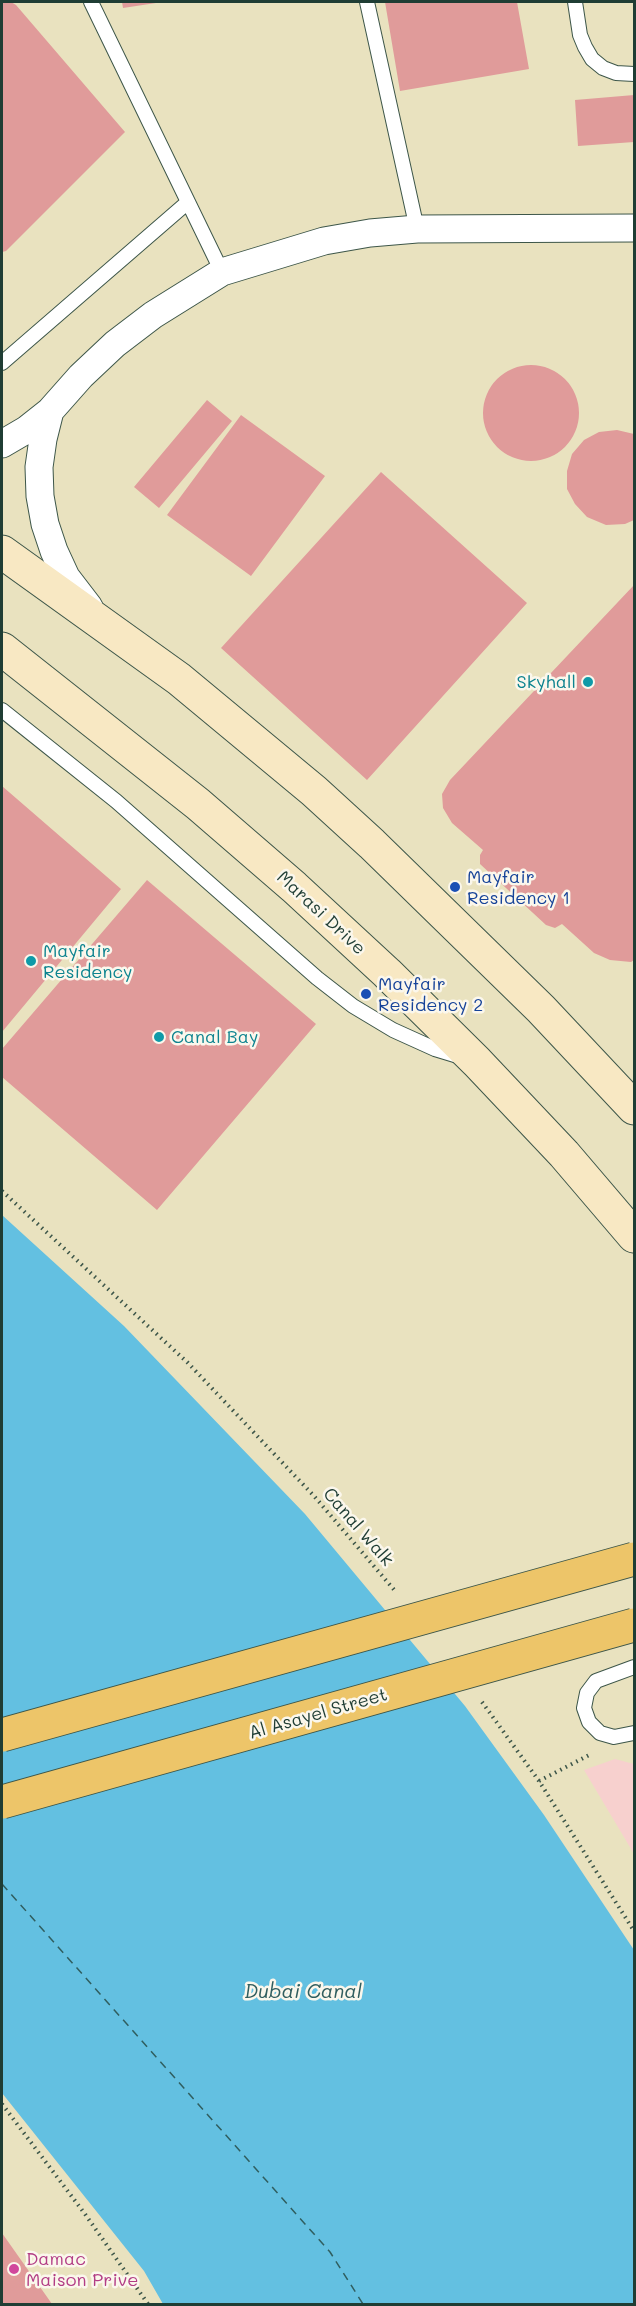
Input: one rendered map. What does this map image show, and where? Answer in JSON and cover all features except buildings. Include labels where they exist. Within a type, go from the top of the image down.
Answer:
[{"type":"main road","points":[[2,1735],[634,1559]]},
{"type":"main road","name":"Al Asayel Street","points":[[2,1802],[634,1625]]},
{"type":"street","points":[[2,444],[26,430],[50,411],[81,376],[115,344],[153,315],[222,272],[324,240],[370,232],[417,229],[634,228]]},
{"type":"street","points":[[50,411],[39,467],[40,496],[45,524],[66,577],[102,622]]},
{"type":"street","points":[[2,552],[178,679],[322,798],[541,1009],[634,1108]]},
{"type":"street","name":"Marasi Drive","points":[[2,649],[100,724],[198,804],[387,973],[477,1062],[564,1154],[634,1236]]},
{"type":"lane","points":[[91,2],[222,272]]},
{"type":"lane","points":[[366,2],[417,229]]},
{"type":"lane","points":[[575,2],[580,34],[592,59],[603,68],[616,73],[632,74]]},
{"type":"lane","points":[[2,363],[188,202]]},
{"type":"lane","points":[[2,710],[116,801],[317,978],[353,1006],[393,1030],[435,1049],[477,1062]]},
{"type":"lane","points":[[632,1733],[614,1737],[600,1733],[589,1722],[584,1708],[587,1693],[596,1681],[634,1667]]},
{"type":"path","name":"Canal Walk","points":[[2,1191],[188,1363],[314,1496],[402,1599]]},
{"type":"path","points":[[479,1698],[539,1781],[634,1931]]},
{"type":"path","points":[[539,1781],[632,1733]]},
{"type":"path","points":[[2,2104],[85,2214],[148,2304]]},
{"type":"shaded area","points":[[615,1759],[634,1764],[634,1854],[584,1770]]},
{"type":"water","name":"Dubai Canal","points":[[2,1215],[124,1326],[305,1514],[465,1706],[544,1815],[634,1950],[634,2304],[163,2304],[144,2271],[2,2093]]},
{"type":"ferry route","points":[[2,1884],[330,2252],[363,2304]]},
{"type":"place","name":"Skyhall","points":[[588,682]]},
{"type":"place","name":"Mayfair Residency 1","points":[[455,887]]},
{"type":"place","name":"Mayfair Residency","points":[[31,961]]},
{"type":"place","name":"Mayfair Residency 2","points":[[366,994]]},
{"type":"place","name":"Canal Bay","points":[[159,1037]]},
{"type":"place","name":"Damac Maison Prive","points":[[14,2269]]}]
